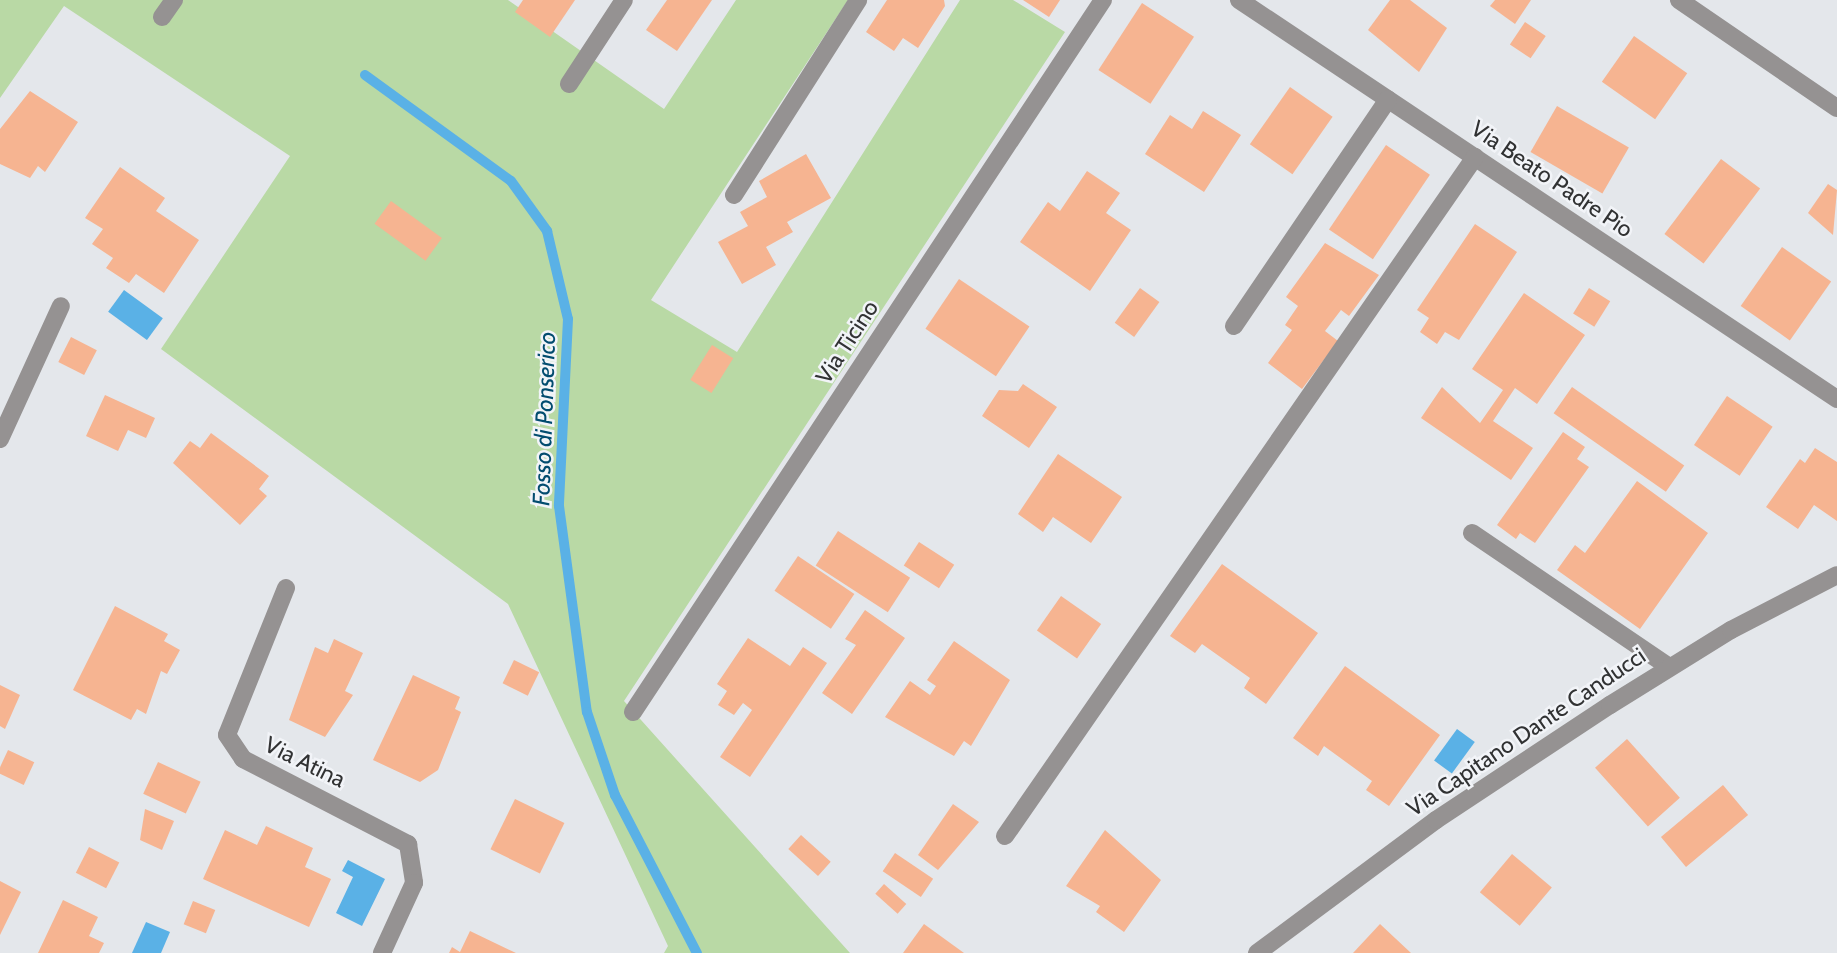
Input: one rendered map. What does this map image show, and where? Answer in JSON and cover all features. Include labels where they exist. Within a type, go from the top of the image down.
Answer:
[{"type":"street","points":[[163,17],[174,0]]},
{"type":"street","points":[[569,84],[624,0]]},
{"type":"street","points":[[734,195],[858,0]]},
{"type":"street","name":"Via Ticino","points":[[633,712],[1103,0]]},
{"type":"street","name":"Via Beato Padre Pio","points":[[1239,0],[1837,399]]},
{"type":"street","points":[[1679,0],[1837,108]]},
{"type":"street","points":[[1234,326],[1388,99]]},
{"type":"street","points":[[1005,836],[1475,157]]},
{"type":"street","points":[[0,439],[61,306]]},
{"type":"street","points":[[1472,533],[1669,667]]},
{"type":"street","name":"Via Capitano Dante Canducci","points":[[1257,953],[1436,820],[1669,667],[1837,575]]},
{"type":"street","name":"Via Atina","points":[[286,588],[227,735],[243,760],[408,844],[414,883],[382,953]]},
{"type":"green space","points":[[0,0],[508,0],[664,109],[736,0],[848,0],[651,300],[737,352],[960,0],[1013,0],[1065,32],[624,701],[850,953],[664,953],[668,946],[508,604],[161,349],[290,156],[64,6],[0,98]]},
{"type":"water","points":[[124,290],[163,318],[147,340],[108,312]]},
{"type":"water","points":[[1457,729],[1475,742],[1452,773],[1434,761]]},
{"type":"water","points":[[348,860],[385,879],[362,926],[336,913],[353,877],[342,871]]},
{"type":"water","points":[[146,922],[170,932],[161,953],[132,953]]},
{"type":"building","points":[[523,0],[575,0],[550,37],[515,12]]},
{"type":"building","points":[[667,0],[712,0],[677,51],[646,30]]},
{"type":"building","points":[[887,0],[944,0],[945,6],[918,48],[903,38],[894,51],[866,32]]},
{"type":"building","points":[[1023,0],[1060,0],[1049,17]]},
{"type":"building","points":[[1390,0],[1410,0],[1447,28],[1419,72],[1368,30]]},
{"type":"building","points":[[1495,0],[1531,0],[1515,24],[1490,6]]},
{"type":"building","points":[[1142,3],[1194,37],[1150,104],[1098,70]]},
{"type":"building","points":[[1525,22],[1546,36],[1531,58],[1510,44]]},
{"type":"building","points":[[1634,36],[1687,73],[1655,119],[1602,82]]},
{"type":"building","points":[[1290,87],[1333,117],[1292,174],[1250,144]]},
{"type":"building","points":[[30,91],[78,122],[45,172],[38,166],[30,178],[0,164],[0,129]]},
{"type":"building","points":[[1557,106],[1629,148],[1602,193],[1530,152]]},
{"type":"building","points":[[1203,111],[1241,135],[1204,192],[1145,154],[1170,115],[1192,129]]},
{"type":"building","points":[[1386,145],[1430,175],[1373,259],[1329,230]]},
{"type":"building","points":[[806,154],[831,198],[787,222],[793,232],[766,247],[776,265],[742,284],[718,242],[748,226],[740,212],[767,197],[759,181]]},
{"type":"building","points":[[1721,159],[1760,188],[1704,264],[1664,234]]},
{"type":"building","points":[[120,167],[165,198],[156,211],[199,240],[164,293],[136,274],[129,283],[106,268],[113,258],[92,244],[103,229],[85,218]]},
{"type":"building","points":[[1087,171],[1120,193],[1106,213],[1131,230],[1090,291],[1020,242],[1048,202],[1060,211]]},
{"type":"building","points":[[1828,184],[1837,190],[1833,235],[1808,213]]},
{"type":"building","points":[[391,201],[442,238],[426,261],[375,224]]},
{"type":"building","points":[[1475,224],[1517,252],[1459,340],[1445,332],[1437,344],[1420,332],[1429,318],[1417,310]]},
{"type":"building","points":[[1325,243],[1379,275],[1349,316],[1341,310],[1325,331],[1338,341],[1302,389],[1268,363],[1292,330],[1285,325],[1298,306],[1286,297]]},
{"type":"building","points":[[1782,247],[1831,281],[1790,340],[1741,306]]},
{"type":"building","points":[[959,279],[1029,327],[996,376],[925,329]]},
{"type":"building","points":[[1140,288],[1159,302],[1134,337],[1115,323]]},
{"type":"building","points":[[1589,288],[1610,301],[1594,327],[1573,313]]},
{"type":"building","points":[[1524,293],[1585,335],[1537,404],[1515,388],[1493,421],[1533,448],[1511,480],[1421,418],[1442,387],[1480,423],[1503,390],[1472,369]]},
{"type":"building","points":[[71,337],[97,350],[84,375],[58,362]]},
{"type":"building","points":[[712,345],[733,358],[711,393],[690,380]]},
{"type":"building","points":[[1023,384],[1057,407],[1029,448],[982,416],[999,390],[1018,391]]},
{"type":"building","points":[[1572,387],[1684,466],[1666,492],[1554,413]]},
{"type":"building","points":[[105,395],[155,418],[146,438],[128,430],[118,451],[86,436]]},
{"type":"building","points":[[1727,396],[1773,427],[1740,476],[1694,445]]},
{"type":"building","points":[[1563,432],[1585,447],[1577,459],[1589,467],[1535,543],[1520,533],[1516,539],[1497,525]]},
{"type":"building","points":[[211,433],[269,476],[259,489],[267,496],[240,525],[173,463],[190,441],[200,448]]},
{"type":"building","points":[[1815,448],[1837,462],[1837,521],[1814,505],[1798,529],[1766,507],[1800,459],[1805,463]]},
{"type":"building","points":[[1058,454],[1122,497],[1091,543],[1053,517],[1043,532],[1018,514]]},
{"type":"building","points":[[1637,481],[1708,533],[1640,629],[1557,570],[1575,545],[1585,553]]},
{"type":"building","points":[[838,531],[910,578],[888,612],[816,565]]},
{"type":"building","points":[[919,542],[954,565],[939,588],[904,565]]},
{"type":"building","points":[[798,556],[854,594],[831,629],[775,591]]},
{"type":"building","points":[[1222,564],[1318,633],[1266,704],[1244,688],[1250,678],[1202,644],[1195,653],[1170,636]]},
{"type":"building","points":[[1061,596],[1101,624],[1077,659],[1037,630]]},
{"type":"building","points":[[115,606],[168,634],[164,641],[180,650],[167,674],[161,671],[146,714],[137,709],[131,720],[73,690]]},
{"type":"building","points":[[865,610],[905,638],[852,714],[822,693],[856,645],[845,639]]},
{"type":"building","points":[[748,638],[790,666],[803,647],[827,663],[750,777],[720,757],[752,710],[743,703],[734,715],[718,705],[727,691],[717,684]]},
{"type":"building","points":[[334,639],[363,653],[345,691],[353,695],[325,737],[289,720],[315,647],[328,653]]},
{"type":"building","points":[[954,641],[1010,680],[971,746],[964,741],[954,756],[885,717],[910,681],[930,695],[936,686],[927,680]]},
{"type":"building","points":[[514,660],[539,672],[528,696],[503,683]]},
{"type":"building","points":[[1345,666],[1440,735],[1389,806],[1366,790],[1372,781],[1324,746],[1318,756],[1293,738]]},
{"type":"building","points":[[413,675],[460,697],[455,709],[461,712],[438,770],[420,782],[373,760]]},
{"type":"building","points":[[0,685],[20,695],[5,729],[0,726]]},
{"type":"building","points":[[1627,739],[1680,798],[1648,826],[1595,768]]},
{"type":"building","points":[[8,750],[34,762],[24,785],[0,774],[0,767]]},
{"type":"building","points":[[158,762],[201,782],[186,814],[143,794]]},
{"type":"building","points":[[1723,785],[1748,815],[1686,867],[1661,837]]},
{"type":"building","points":[[515,799],[564,823],[540,873],[490,849]]},
{"type":"building","points":[[953,804],[979,822],[938,870],[918,855]]},
{"type":"building","points":[[145,809],[174,821],[162,850],[140,840]]},
{"type":"building","points":[[266,826],[313,848],[305,867],[331,879],[309,927],[203,879],[225,830],[257,845]]},
{"type":"building","points":[[1105,830],[1161,880],[1124,932],[1096,912],[1100,906],[1066,886]]},
{"type":"building","points":[[801,835],[831,862],[818,876],[788,849]]},
{"type":"building","points":[[89,847],[119,862],[106,888],[76,873]]},
{"type":"building","points":[[895,853],[933,879],[921,897],[883,871]]},
{"type":"building","points":[[1512,854],[1552,887],[1520,926],[1480,892]]},
{"type":"building","points":[[0,881],[21,892],[0,935]]},
{"type":"building","points":[[884,884],[906,904],[898,914],[875,894]]},
{"type":"building","points":[[63,900],[98,917],[89,936],[104,943],[99,953],[38,953]]},
{"type":"building","points":[[193,901],[215,910],[206,933],[184,924]]},
{"type":"building","points":[[924,924],[964,953],[903,953]]},
{"type":"building","points":[[1380,924],[1411,953],[1353,953]]},
{"type":"building","points":[[470,931],[516,953],[449,953],[452,947],[460,952]]},
{"type":"waterway","name":"Fosso di Ponserico","points":[[365,75],[511,181],[547,231],[568,319],[559,506],[587,712],[615,795],[697,953]]}]
